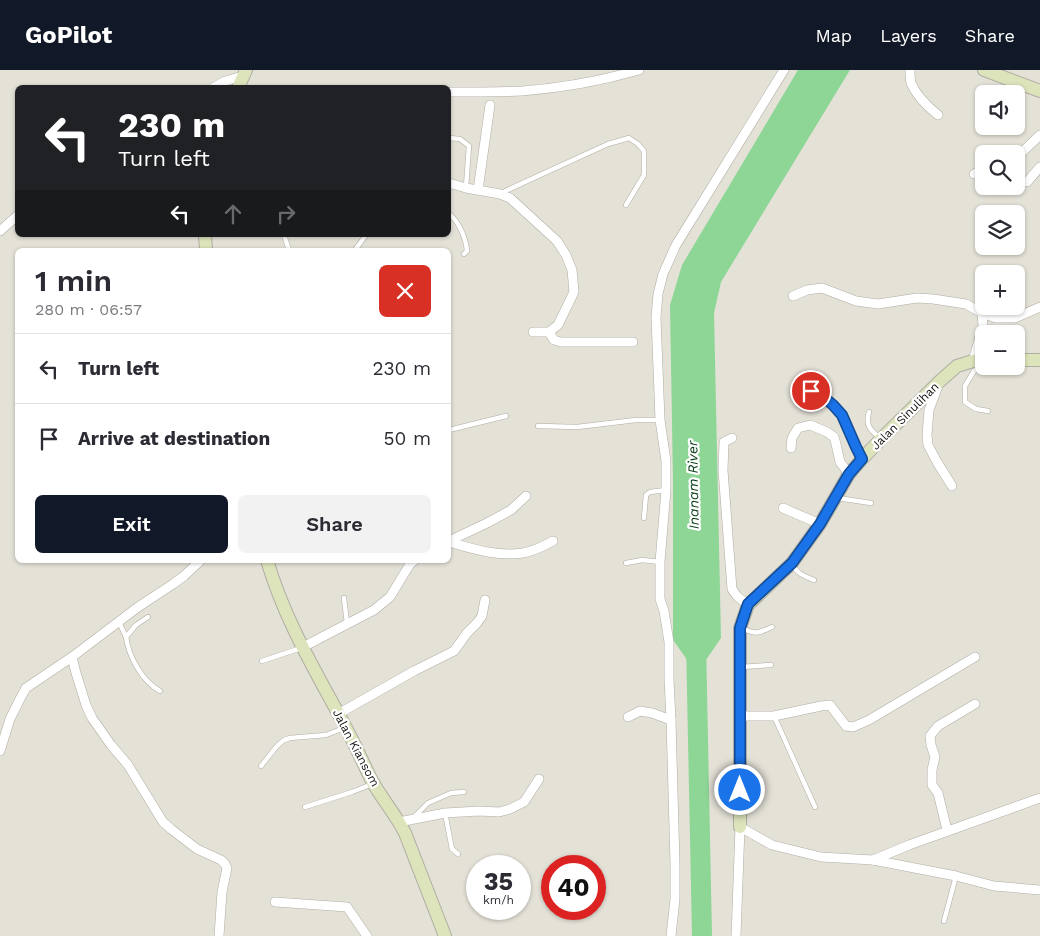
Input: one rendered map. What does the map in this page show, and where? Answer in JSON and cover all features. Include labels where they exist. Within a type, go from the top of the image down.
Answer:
[{"type":"street","points":[[451,92],[522,91],[620,76],[639,70]]},
{"type":"street","points":[[671,936],[675,899],[671,720],[668,679],[669,642],[660,598],[660,562],[666,490],[666,461],[660,420],[656,317],[658,294],[663,274],[676,245],[784,70]]},
{"type":"street","points":[[910,70],[910,80],[915,90],[929,108],[938,115]]},
{"type":"street","points":[[984,70],[1040,91]]},
{"type":"street","points":[[218,85],[225,81],[242,82]]},
{"type":"street","points":[[478,190],[490,106]]},
{"type":"street","points":[[1025,149],[1040,135]]},
{"type":"street","points":[[1027,182],[1040,167]]},
{"type":"street","points":[[451,184],[500,194],[510,198],[557,241],[569,261],[572,270],[574,292],[558,325],[549,332],[534,332]]},
{"type":"street","points":[[0,231],[15,218]]},
{"type":"street","points":[[793,296],[807,290],[822,288],[856,301],[878,304],[917,298],[933,299],[966,304],[975,309]]},
{"type":"street","points":[[1025,314],[1040,307]]},
{"type":"street","points":[[988,315],[996,318],[1015,318],[1022,315]]},
{"type":"street","points":[[549,332],[554,340],[562,342],[633,342]]},
{"type":"street","points":[[1025,360],[1040,360]]},
{"type":"street","name":"Jalan Sinulihan","points":[[736,936],[740,827],[740,628],[748,604],[792,563],[820,524],[849,474],[880,439],[957,366],[975,363]]},
{"type":"street","points":[[940,381],[929,410],[928,445],[952,486]]},
{"type":"street","points":[[811,391],[821,395],[842,415],[862,459]]},
{"type":"street","points":[[791,448],[792,438],[798,428],[810,425],[828,432],[834,437],[840,462],[849,474]]},
{"type":"street","points":[[732,438],[724,442],[723,470],[732,589],[736,596],[748,604]]},
{"type":"street","points":[[451,540],[511,510],[526,496]]},
{"type":"street","points":[[784,508],[820,524]]},
{"type":"street","points":[[451,542],[480,552],[507,554],[524,553],[553,541]]},
{"type":"street","points":[[0,750],[10,720],[26,688],[184,576],[198,563]]},
{"type":"street","name":"Jalan Kiansom","points":[[268,563],[277,591],[292,626],[373,783],[405,820],[405,833],[445,936]]},
{"type":"street","points":[[303,647],[374,610],[390,597],[411,563]]},
{"type":"street","points":[[338,714],[414,670],[454,651],[467,633],[478,624],[482,616],[485,600]]},
{"type":"street","points":[[72,657],[86,705],[92,718],[105,738],[128,765],[163,822],[197,849],[221,860],[225,864],[227,868],[222,892],[219,936]]},
{"type":"street","points":[[740,716],[774,716],[830,705],[846,726],[853,727],[869,720],[975,657]]},
{"type":"street","points":[[948,830],[938,793],[932,785],[932,770],[935,757],[930,736],[938,726],[975,704]]},
{"type":"street","points":[[628,717],[640,711],[671,720]]},
{"type":"street","points":[[405,820],[445,813],[498,812],[510,809],[524,802],[539,779]]},
{"type":"street","points":[[873,860],[908,844],[1040,798]]},
{"type":"street","points":[[740,827],[772,845],[821,857],[873,860],[956,876],[994,886],[1040,890]]},
{"type":"street","points":[[275,902],[347,907],[367,936]]},
{"type":"lane","points":[[451,138],[460,139],[469,146],[466,188]]},
{"type":"lane","points":[[500,194],[608,144],[628,138],[638,144],[644,151],[644,175],[626,205]]},
{"type":"lane","points":[[451,215],[457,223],[467,246],[467,251],[464,254]]},
{"type":"lane","points":[[356,248],[365,237]]},
{"type":"lane","points":[[975,370],[964,386],[965,402],[976,409],[988,411]]},
{"type":"lane","points":[[868,412],[866,419],[870,430],[880,439]]},
{"type":"lane","points":[[451,430],[506,416]]},
{"type":"lane","points":[[538,426],[577,427],[636,420],[660,420]]},
{"type":"lane","points":[[644,518],[646,495],[650,492],[666,490]]},
{"type":"lane","points":[[836,498],[871,503]]},
{"type":"lane","points":[[626,563],[642,560],[660,562]]},
{"type":"lane","points":[[792,563],[793,568],[800,574],[814,580]]},
{"type":"lane","points":[[344,598],[348,624]]},
{"type":"lane","points":[[126,637],[136,625],[148,617]]},
{"type":"lane","points":[[118,622],[126,637],[134,663],[154,688],[160,691]]},
{"type":"lane","points":[[740,628],[752,633],[759,633],[772,627]]},
{"type":"lane","points":[[262,661],[303,647]]},
{"type":"lane","points":[[740,667],[771,665]]},
{"type":"lane","points":[[774,716],[815,807]]},
{"type":"lane","points":[[261,766],[284,740],[326,735],[346,728]]},
{"type":"lane","points":[[305,807],[373,783]]},
{"type":"lane","points":[[405,820],[428,803],[451,793],[464,792]]},
{"type":"lane","points":[[445,813],[452,849],[458,854]]},
{"type":"lane","points":[[944,921],[956,876]]},
{"type":"water","points":[[798,70],[850,70],[721,282],[714,313],[721,638],[701,667],[693,668],[673,640],[670,305],[682,265]]},
{"type":"waterway","name":"Inanam River","points":[[696,641],[702,936]]},
{"type":"route","points":[[740,790],[740,628],[748,604],[792,563],[820,524],[849,474],[862,459],[842,415],[821,395],[811,391]]}]
